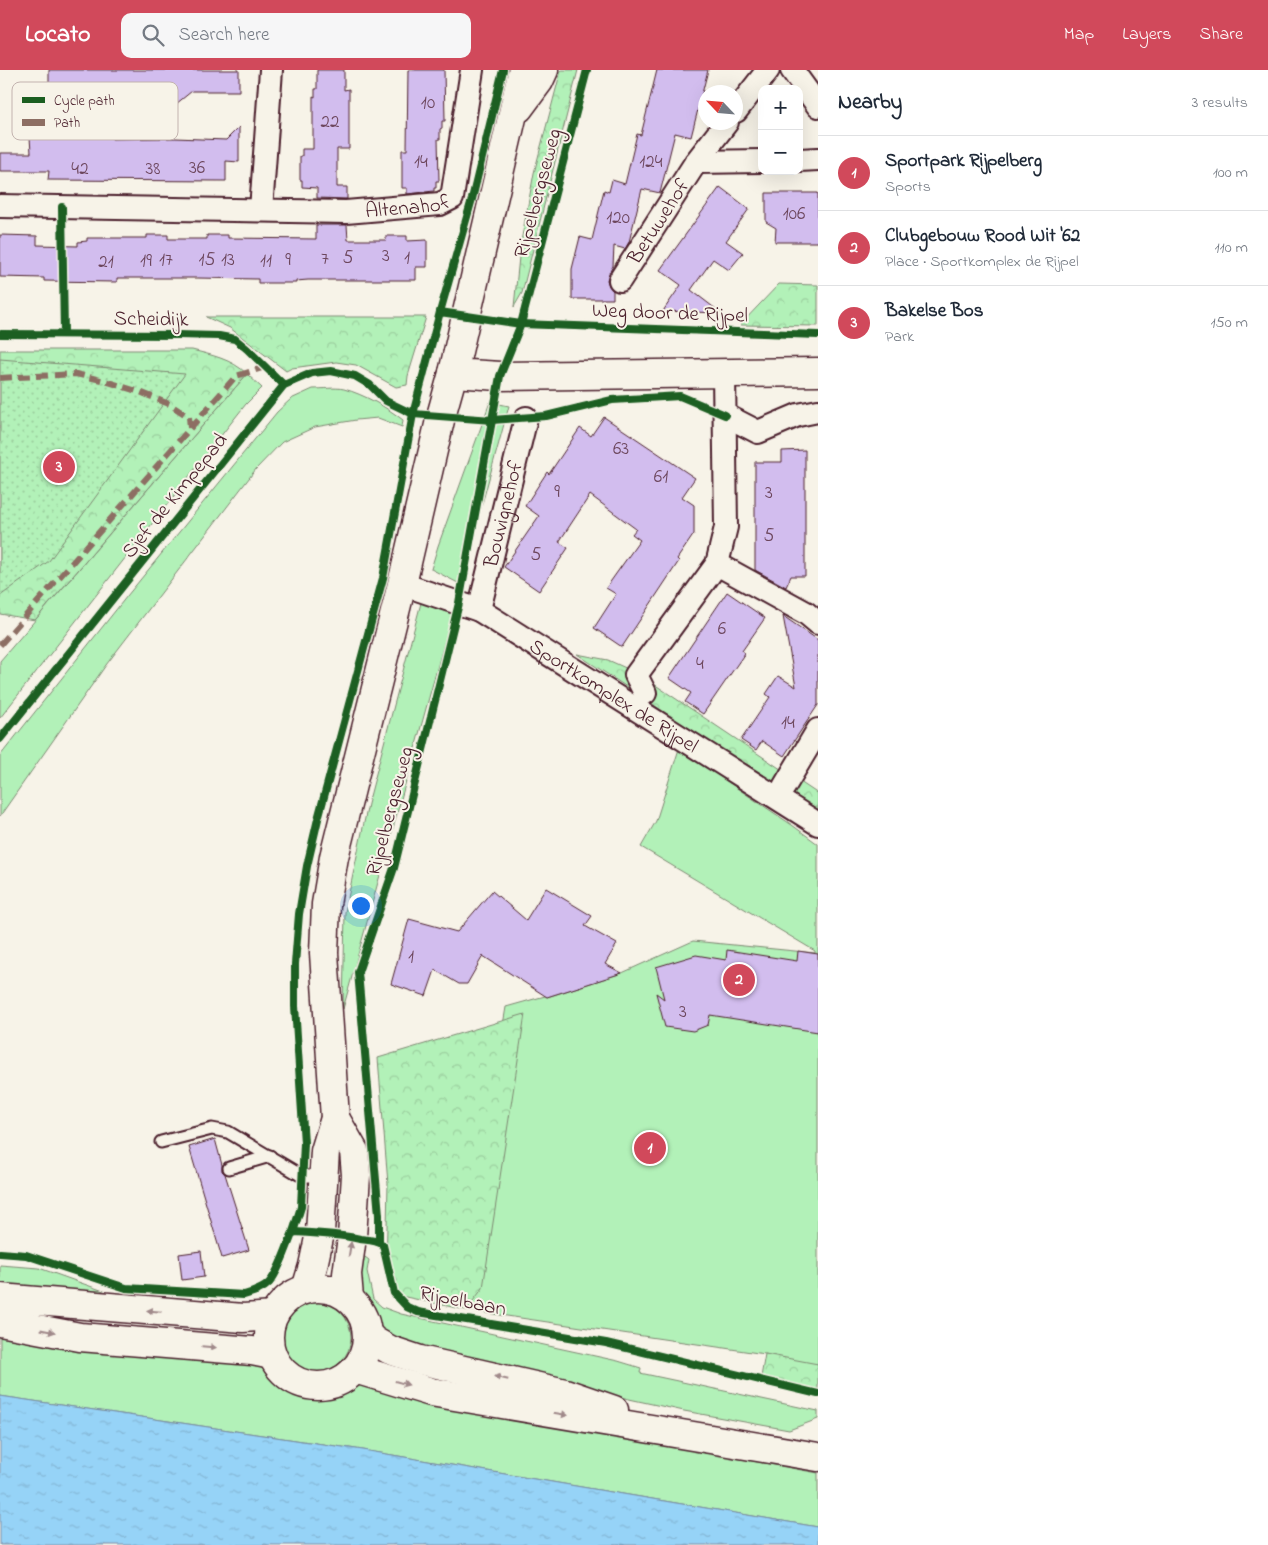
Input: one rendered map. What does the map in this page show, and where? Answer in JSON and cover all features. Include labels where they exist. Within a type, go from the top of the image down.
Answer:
[{"type":"street","points":[[261,210],[271,70]]},
{"type":"street","name":"Altenahof","points":[[0,206],[346,212],[440,204],[452,198],[472,70]]},
{"type":"street","points":[[523,70],[453,373],[500,376],[818,372]]},
{"type":"street","points":[[511,120],[539,81],[544,70]]},
{"type":"street","points":[[743,102],[768,70]]},
{"type":"street","points":[[792,70],[818,106]]},
{"type":"street","name":"Betuwehof","points":[[620,280],[696,162],[721,130]]},
{"type":"street","points":[[803,160],[818,159]]},
{"type":"street","name":"Betuwehof","points":[[696,162],[758,160]]},
{"type":"street","name":"Rijpelbergseweg","points":[[306,1289],[320,1233],[325,1151],[335,1118],[324,953],[326,904],[334,857],[453,373]]},
{"type":"street","points":[[645,693],[636,674],[716,564],[726,527],[724,373]]},
{"type":"street","points":[[725,415],[758,432],[798,415],[818,411]]},
{"type":"street","name":"Bouvignehof","points":[[479,610],[526,418]]},
{"type":"street","points":[[716,564],[814,616]]},
{"type":"street","name":"Sportkomplex de Rijpel","points":[[402,584],[479,610],[818,824]]},
{"type":"street","points":[[784,787],[818,730]]},
{"type":"street","name":"Rijpelbergseweg","points":[[335,1118],[354,1151],[356,1175],[352,1237],[347,1274],[349,1298]]},
{"type":"street","points":[[368,1335],[362,1357],[355,1369],[344,1378],[331,1384],[317,1386],[302,1384],[284,1372],[272,1355],[269,1342],[269,1328],[273,1316],[281,1304],[292,1294],[306,1289],[321,1287],[336,1290],[349,1298],[358,1307],[368,1335],[374,1341],[390,1350],[420,1360],[565,1392],[681,1434]]},
{"type":"street","points":[[0,1298],[243,1318],[273,1316]]},
{"type":"street","points":[[0,1322],[80,1337],[252,1351],[272,1355]]},
{"type":"street","points":[[355,1369],[432,1392],[818,1457]]},
{"type":"lane","points":[[161,1142],[212,1129],[228,1132],[302,1176],[324,1176]]},
{"type":"lane","points":[[229,1168],[270,1156]]},
{"type":"green space","points":[[561,70],[578,70],[522,293],[514,307],[520,247],[534,173]]},
{"type":"green space","points":[[779,284],[818,285],[818,326],[740,325]]},
{"type":"green space","points":[[206,317],[426,317],[407,385],[396,387],[356,365],[336,362],[292,368],[286,371],[230,328]]},
{"type":"green space","points":[[0,350],[192,350],[228,361],[247,374],[35,620],[0,614]]},
{"type":"green space","points":[[0,359],[185,374],[49,561],[0,596]]},
{"type":"green space","points":[[247,374],[262,388],[246,404],[0,718],[0,661]]},
{"type":"green space","points":[[340,388],[359,394],[383,406],[403,420],[402,427],[378,418],[356,420],[315,427],[282,442],[256,469],[106,665],[0,816],[0,756],[277,412],[291,399],[313,389]]},
{"type":"green space","points":[[490,402],[509,406],[460,584],[431,569]]},
{"type":"green space","points":[[422,599],[454,607],[343,1009],[345,912],[368,804]]},
{"type":"green space","points":[[577,654],[608,660],[639,674],[818,794],[818,814]]},
{"type":"green space","points":[[679,749],[818,844],[818,1366],[765,1354],[466,1310],[459,1290],[506,1007],[547,997],[622,973],[693,941],[815,953],[815,951],[641,847],[656,821]]},
{"type":"green space","points":[[525,1014],[483,1288],[466,1310],[401,1296],[389,1289],[386,1270],[388,1184],[378,1058]]},
{"type":"green space","points":[[357,1251],[369,1260],[367,1271],[373,1299],[382,1307],[401,1314],[618,1361],[641,1368],[640,1373],[818,1411],[818,1419],[789,1430],[684,1411],[506,1372],[375,1334],[369,1314],[357,1296]]},
{"type":"green space","points":[[0,1265],[39,1268],[143,1305],[0,1289]]},
{"type":"green space","points":[[316,1302],[335,1308],[345,1318],[351,1337],[345,1356],[335,1366],[316,1372],[297,1366],[287,1356],[281,1337],[287,1318],[297,1308]]},
{"type":"green space","points":[[0,1332],[264,1364],[282,1385],[308,1396],[330,1395],[359,1383],[417,1400],[818,1473],[818,1527],[363,1450],[0,1396]]},
{"type":"green space","points":[[765,1354],[818,1364],[818,1393],[760,1383]]},
{"type":"water","points":[[0,1396],[363,1450],[818,1527],[818,1545],[0,1545]]},
{"type":"building","points":[[49,70],[239,70],[239,91],[192,91],[178,102],[178,82],[49,82]]},
{"type":"building","points":[[317,70],[344,70],[344,90],[349,89],[349,149],[337,149],[337,187],[347,187],[347,199],[317,198],[317,188],[302,187],[302,180],[300,180],[300,156],[302,156],[302,149],[313,149],[313,96],[315,97],[315,89],[317,89]]},
{"type":"building","points":[[408,70],[444,70],[445,121],[442,121],[440,139],[438,139],[439,181],[436,181],[436,188],[434,188],[434,191],[407,194],[407,188],[402,188],[402,150],[407,150]]},
{"type":"building","points":[[657,70],[708,70],[704,85],[698,85],[698,109],[691,137],[675,133],[660,193],[642,189],[629,242],[625,249],[614,246],[613,266],[607,280],[613,291],[613,299],[572,299],[572,269],[580,237],[592,240],[604,190],[609,192],[612,180],[625,184],[637,134],[641,135]]},
{"type":"building","points":[[239,127],[239,162],[226,161],[226,181],[48,180],[49,171],[0,171],[0,153],[31,153],[30,140],[178,140],[178,138],[226,140]]},
{"type":"building","points":[[720,187],[749,209],[726,241],[743,253],[729,270],[713,259],[691,290],[721,313],[663,311],[681,285],[660,270]]},
{"type":"building","points":[[766,193],[818,193],[818,242],[775,242],[776,228],[766,222]]},
{"type":"building","points":[[316,225],[347,225],[348,240],[386,240],[386,236],[407,236],[407,241],[427,240],[427,267],[416,267],[416,280],[308,280],[296,281],[296,283],[258,283],[258,279],[117,278],[117,282],[44,281],[44,278],[0,277],[0,235],[37,236],[37,245],[78,246],[78,242],[87,241],[87,238],[147,238],[147,235],[168,235],[168,239],[207,239],[207,235],[228,235],[228,238],[316,239]]},
{"type":"building","points":[[604,417],[695,478],[682,497],[694,505],[694,534],[677,559],[679,561],[622,647],[594,628],[616,594],[606,588],[640,540],[632,534],[636,529],[590,495],[559,542],[568,548],[539,591],[504,567],[539,516],[525,506],[547,472],[549,474],[580,428],[591,436]]},
{"type":"building","points":[[805,450],[805,576],[791,576],[786,587],[755,570],[755,462],[782,462],[782,451]]},
{"type":"building","points":[[727,592],[765,618],[742,651],[745,653],[703,714],[685,702],[691,693],[669,678]]},
{"type":"building","points":[[783,616],[818,640],[818,705],[784,756],[762,741],[756,750],[741,740],[770,697],[766,694],[778,676],[796,687]]},
{"type":"building","points":[[546,888],[592,916],[585,926],[617,944],[605,964],[622,973],[547,997],[483,956],[467,984],[459,984],[435,970],[426,996],[391,984],[409,919],[457,932],[492,891],[526,920]]},
{"type":"building","points":[[727,950],[797,961],[798,951],[818,954],[818,1032],[710,1015],[708,1025],[693,1031],[665,1027],[656,993],[664,999],[656,967],[696,955],[726,960]]},
{"type":"building","points":[[215,1139],[222,1171],[225,1174],[249,1250],[222,1258],[189,1147]]},
{"type":"building","points":[[201,1251],[204,1277],[182,1280],[179,1254]]},
{"type":"marked path","points":[[0,645],[236,376],[266,367]]},
{"type":"marked path","points":[[0,378],[76,374],[105,381],[169,404],[189,417],[190,428]]},
{"type":"cycle path","points":[[440,312],[472,199],[503,70]]},
{"type":"cycle path","points":[[379,1242],[379,1215],[358,972],[394,868],[459,603],[500,376],[521,324],[587,70]]},
{"type":"cycle path","points":[[62,207],[64,334]]},
{"type":"cycle path","name":"Weg door de Rijpel","points":[[293,1232],[301,1207],[304,1143],[295,1006],[295,964],[299,914],[307,866],[318,819],[383,578],[413,414],[440,312],[521,324],[818,335]]},
{"type":"cycle path","name":"Scheidijk","points":[[0,334],[219,336],[235,339],[284,385]]},
{"type":"cycle path","name":"Sjef de Kimpepad","points":[[0,739],[284,385],[312,373],[331,371],[355,376],[370,385],[386,401],[413,414],[492,420],[546,416],[612,400],[680,396],[725,415]]},
{"type":"cycle path","name":"Rijpelbaan","points":[[0,1253],[26,1255],[126,1288],[244,1295],[260,1289],[273,1278],[293,1232],[319,1233],[372,1240],[383,1245],[394,1293],[407,1307],[418,1312],[606,1343],[818,1394]]},
{"type":"place","name":"Bakelse Bos","points":[[59,467]]},
{"type":"place","name":"Clubgebouw Rood Wit '62","points":[[739,980]]},
{"type":"place","name":"Sportpark Rijpelberg","points":[[650,1148]]}]
